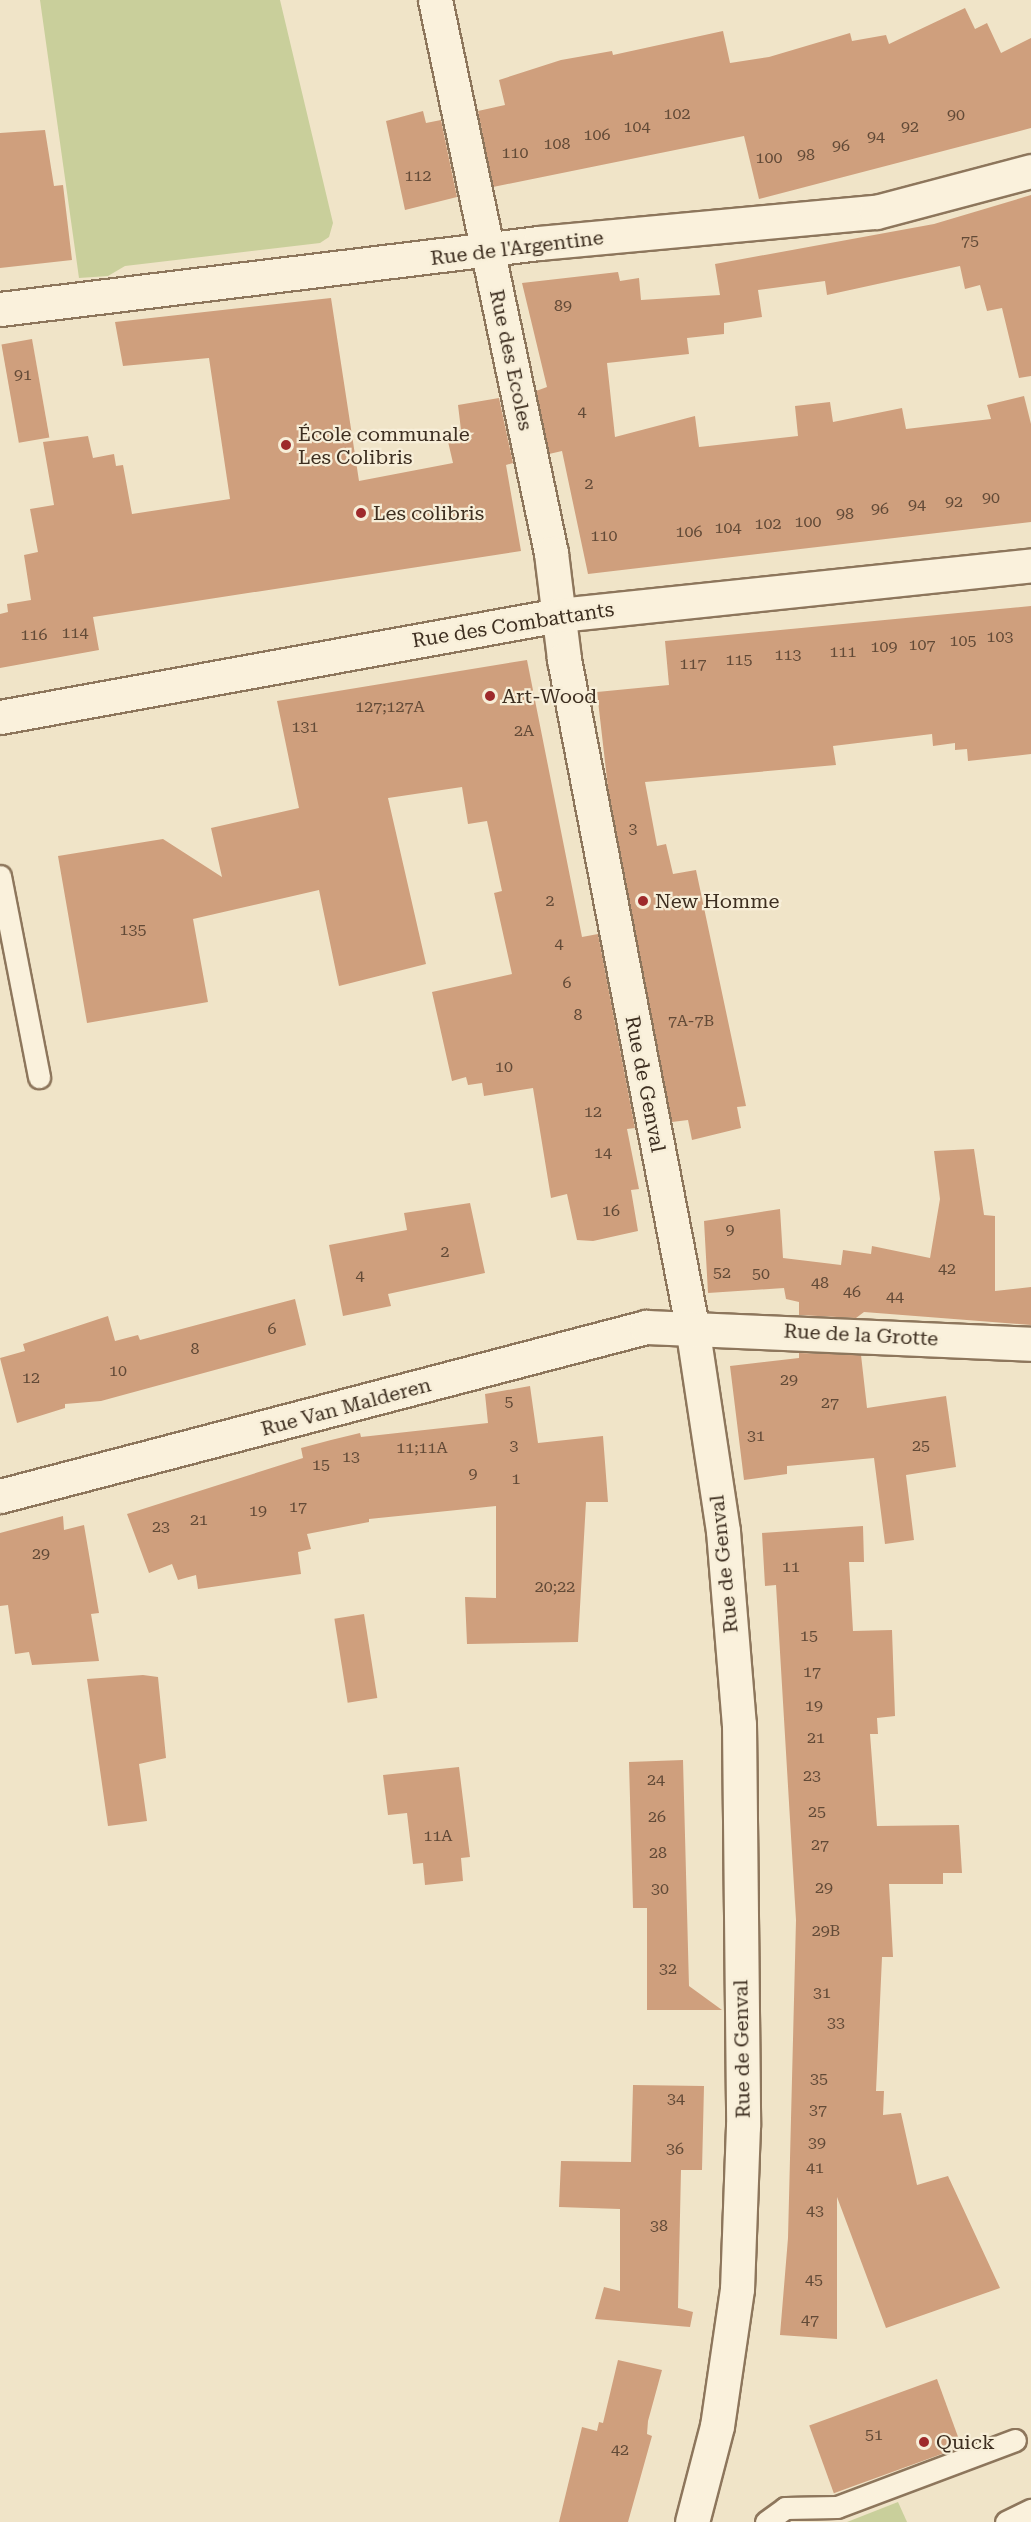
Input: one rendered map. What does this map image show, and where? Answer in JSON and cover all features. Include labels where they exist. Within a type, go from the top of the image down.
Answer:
[{"type":"street","name":"Rue des Ecoles","points":[[435,0],[490,250],[559,615]]},
{"type":"street","name":"Rue de l'Argentine","points":[[0,309],[490,250],[876,212],[1031,171]]},
{"type":"street","name":"Rue des Combattants","points":[[0,717],[559,615],[1031,565]]},
{"type":"street","name":"Rue de Genval","points":[[559,615],[564,659],[692,1326],[723,1531],[739,1724],[743,2126],[737,2289],[717,2426],[692,2522]]},
{"type":"street","name":"Rue de la Grotte","points":[[692,1326],[1031,1344]]},
{"type":"street","name":"Rue Van Malderen","points":[[0,1496],[646,1327],[692,1326]]},
{"type":"lane","points":[[0,876],[39,1077]]},
{"type":"lane","points":[[766,2522],[785,2508],[837,2507],[1015,2440]]},
{"type":"lane","points":[[1006,2522],[1031,2510]]},
{"type":"green space","points":[[40,0],[280,0],[333,223],[329,237],[320,243],[125,266],[108,276],[79,278]]},
{"type":"green space","points":[[898,2502],[907,2522],[847,2522]]},
{"type":"building","points":[[965,8],[975,29],[987,23],[1001,53],[1031,38],[1031,128],[759,199],[744,136],[493,187],[478,111],[505,105],[499,80],[561,60],[612,51],[613,55],[723,31],[730,63],[769,57],[850,33],[852,41],[886,35],[889,44]]},
{"type":"building","points":[[423,111],[426,123],[441,120],[457,197],[405,210],[386,121]]},
{"type":"building","points":[[45,130],[54,186],[63,185],[72,260],[0,268],[0,133]]},
{"type":"building","points":[[1031,195],[1031,376],[1019,378],[1002,308],[987,311],[980,285],[965,289],[960,266],[827,295],[825,281],[758,290],[762,317],[724,323],[724,334],[687,338],[689,354],[607,363],[615,437],[695,416],[699,447],[798,436],[795,406],[830,402],[833,422],[902,408],[906,429],[991,419],[987,405],[1024,396],[1031,424],[1031,522],[588,574],[562,451],[549,454],[536,391],[547,387],[522,283],[618,272],[620,281],[639,278],[641,300],[720,295],[715,264],[934,224]]},
{"type":"building","points":[[331,298],[359,481],[453,463],[446,433],[461,430],[458,405],[499,398],[513,463],[506,465],[521,551],[93,617],[99,650],[0,668],[0,614],[8,612],[7,604],[31,600],[24,555],[38,552],[30,509],[54,505],[43,442],[88,436],[93,458],[114,454],[116,466],[123,465],[132,514],[230,499],[209,358],[123,366],[115,322]]},
{"type":"building","points":[[32,339],[49,437],[19,443],[1,344]]},
{"type":"building","points":[[1031,606],[1031,754],[968,761],[967,749],[955,750],[955,743],[933,746],[932,734],[833,746],[836,765],[645,782],[657,846],[666,844],[673,874],[696,870],[746,1106],[737,1107],[741,1128],[692,1140],[688,1120],[672,1122],[608,788],[597,692],[669,685],[665,641]]},
{"type":"building","points":[[527,660],[582,937],[598,934],[635,1128],[627,1129],[639,1189],[631,1190],[638,1231],[593,1241],[577,1240],[567,1194],[551,1198],[533,1088],[484,1096],[482,1083],[468,1085],[466,1077],[452,1081],[432,992],[512,974],[494,893],[502,891],[487,821],[468,824],[462,787],[388,798],[426,964],[339,986],[319,890],[193,919],[208,1002],[87,1023],[58,856],[163,839],[222,877],[211,828],[299,808],[277,701]]},
{"type":"building","points":[[974,1149],[984,1215],[995,1216],[995,1291],[1031,1287],[1031,1325],[864,1312],[856,1318],[799,1315],[799,1302],[786,1299],[784,1288],[708,1293],[704,1221],[780,1209],[783,1258],[841,1265],[843,1250],[871,1254],[872,1246],[930,1258],[940,1199],[934,1151]]},
{"type":"building","points":[[470,1203],[485,1273],[388,1294],[391,1306],[343,1316],[329,1245],[407,1230],[404,1213]]},
{"type":"building","points":[[295,1299],[306,1345],[101,1401],[65,1404],[65,1408],[17,1423],[0,1358],[25,1351],[23,1344],[108,1316],[115,1341],[138,1335],[140,1340]]},
{"type":"building","points":[[799,1353],[861,1355],[867,1408],[946,1396],[956,1467],[906,1475],[914,1540],[885,1544],[874,1458],[787,1466],[787,1474],[744,1480],[730,1366],[799,1358]]},
{"type":"building","points":[[530,1386],[538,1443],[603,1436],[608,1502],[586,1502],[578,1642],[467,1644],[465,1597],[496,1598],[496,1506],[369,1519],[369,1522],[307,1534],[311,1549],[298,1552],[301,1574],[198,1589],[196,1575],[178,1580],[172,1564],[149,1573],[127,1514],[303,1458],[301,1448],[331,1440],[360,1433],[361,1437],[488,1423],[485,1394]]},
{"type":"building","points":[[63,1516],[64,1530],[84,1525],[99,1613],[91,1614],[99,1661],[32,1665],[29,1652],[15,1654],[8,1605],[0,1606],[0,1533]]},
{"type":"building","points":[[863,1526],[864,1562],[849,1562],[853,1631],[892,1630],[895,1716],[877,1718],[878,1734],[870,1734],[877,1826],[959,1825],[962,1873],[943,1873],[943,1884],[889,1884],[893,1957],[882,1957],[876,2091],[884,2091],[883,2115],[901,2113],[917,2185],[948,2176],[1000,2288],[886,2328],[837,2197],[837,2339],[780,2335],[788,2238],[796,1920],[776,1585],[765,1586],[762,1533]]},
{"type":"building","points":[[364,1614],[377,1698],[348,1703],[334,1619]]},
{"type":"building","points":[[143,1675],[158,1677],[166,1758],[139,1764],[147,1821],[108,1826],[87,1679]]},
{"type":"building","points":[[683,1760],[689,1986],[722,2010],[647,2010],[647,1908],[633,1908],[629,1762]]},
{"type":"building","points":[[459,1767],[470,1857],[461,1858],[463,1881],[425,1885],[423,1863],[413,1864],[407,1813],[388,1815],[383,1775]]},
{"type":"building","points":[[633,2085],[704,2086],[702,2170],[681,2170],[678,2308],[693,2312],[690,2327],[595,2319],[604,2287],[620,2291],[620,2209],[559,2207],[561,2161],[631,2162]]},
{"type":"building","points":[[618,2360],[662,2370],[648,2421],[647,2434],[652,2436],[628,2522],[559,2522],[582,2427],[597,2431],[599,2422],[603,2423]]},
{"type":"building","points":[[937,2379],[962,2447],[834,2493],[809,2426]]},
{"type":"place","name":"École communale Les Colibris","points":[[286,445]]},
{"type":"place","name":"Les colibris","points":[[361,513]]},
{"type":"place","name":"Art-Wood","points":[[490,696]]},
{"type":"place","name":"New Homme","points":[[643,901]]},
{"type":"place","name":"Quick","points":[[924,2442]]}]
